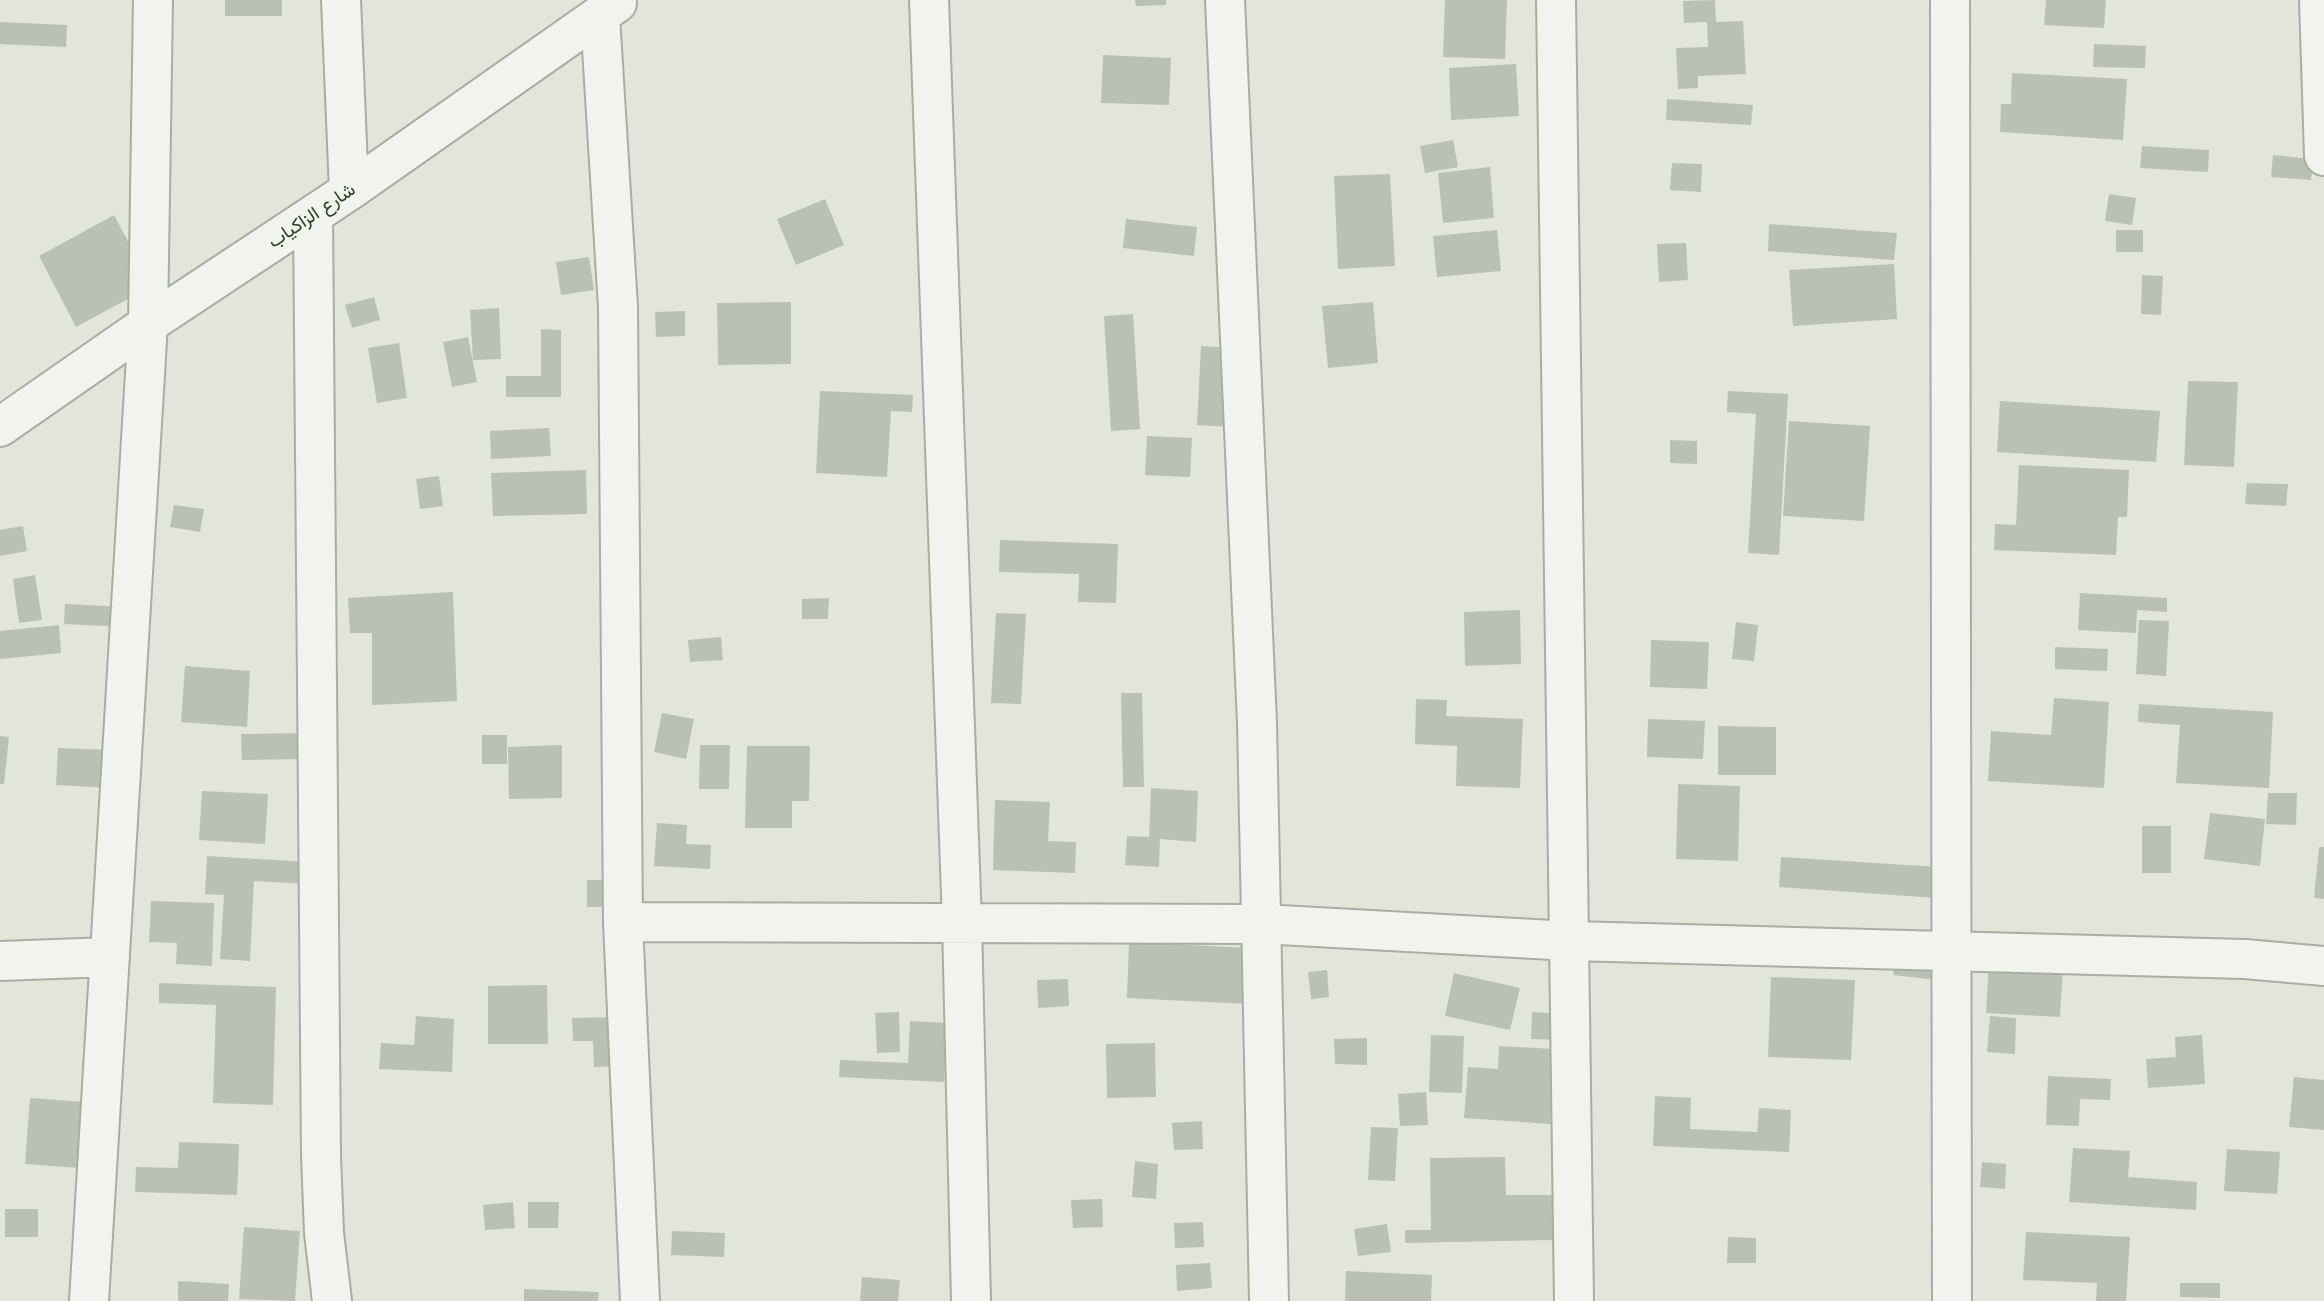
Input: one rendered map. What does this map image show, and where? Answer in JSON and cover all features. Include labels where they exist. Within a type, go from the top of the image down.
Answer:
[{"type":"street","points":[[89,1301],[148,324],[153,0]]},
{"type":"street","points":[[341,0],[349,191]]},
{"type":"street","points":[[929,0],[962,923],[971,1301]]},
{"type":"street","points":[[1225,0],[1256,709],[1269,1301]]},
{"type":"street","points":[[1556,0],[1574,1301]]},
{"type":"street","points":[[1950,0],[1952,1301]]},
{"type":"street","points":[[2319,0],[2324,156]]},
{"type":"street","points":[[610,8],[618,307],[623,922],[640,1301]]},
{"type":"street","name":"شارع الزاكياب","points":[[0,427],[148,324],[349,191],[610,8]]},
{"type":"street","points":[[313,215],[321,1155],[324,1233],[332,1301]]},
{"type":"street","points":[[623,922],[1262,924],[1571,941],[2245,959],[2324,966]]},
{"type":"street","points":[[0,961],[110,957]]},
{"type":"building","points":[[225,0],[282,0],[282,16],[225,16]]},
{"type":"building","points":[[1135,0],[1166,0],[1166,5],[1136,6]]},
{"type":"building","points":[[1445,0],[1507,0],[1505,59],[1443,57]]},
{"type":"building","points":[[1715,0],[1716,22],[1743,21],[1746,74],[1698,76],[1698,88],[1678,89],[1676,48],[1708,47],[1707,22],[1684,23],[1683,1]]},
{"type":"building","points":[[2046,0],[2106,0],[2104,28],[2044,25]]},
{"type":"building","points":[[0,22],[67,25],[66,47],[0,44]]},
{"type":"building","points":[[2094,44],[2146,46],[2145,68],[2093,67]]},
{"type":"building","points":[[1103,55],[1171,58],[1169,105],[1101,103]]},
{"type":"building","points":[[1516,64],[1519,116],[1451,120],[1449,68]]},
{"type":"building","points":[[2012,73],[2127,79],[2123,140],[2000,132],[2001,104],[2011,104]]},
{"type":"building","points":[[1667,99],[1753,105],[1751,125],[1666,120]]},
{"type":"building","points":[[1453,140],[1458,167],[1425,173],[1420,146]]},
{"type":"building","points":[[2142,146],[2209,150],[2208,172],[2140,168]]},
{"type":"building","points":[[2273,155],[2313,159],[2311,180],[2271,177]]},
{"type":"building","points":[[1672,163],[1702,164],[1701,192],[1670,190]]},
{"type":"building","points":[[1490,167],[1494,218],[1443,223],[1438,173]]},
{"type":"building","points":[[1390,174],[1395,266],[1338,269],[1334,176]]},
{"type":"building","points":[[2109,194],[2136,198],[2132,225],[2105,221]]},
{"type":"building","points":[[825,199],[844,245],[796,265],[777,219]]},
{"type":"building","points":[[114,215],[152,286],[76,327],[39,256]]},
{"type":"building","points":[[1126,219],[1197,227],[1194,256],[1123,248]]},
{"type":"building","points":[[1769,224],[1897,233],[1894,260],[1768,251]]},
{"type":"building","points":[[1497,230],[1501,271],[1437,277],[1433,236]]},
{"type":"building","points":[[2116,230],[2143,230],[2143,252],[2116,252]]},
{"type":"building","points":[[1686,243],[1688,280],[1659,282],[1657,244]]},
{"type":"building","points":[[589,257],[594,290],[561,295],[556,262]]},
{"type":"building","points":[[1894,264],[1897,319],[1793,326],[1789,270]]},
{"type":"building","points":[[2142,275],[2163,276],[2161,315],[2141,314]]},
{"type":"building","points":[[374,297],[380,320],[352,328],[345,305]]},
{"type":"building","points":[[791,302],[791,364],[718,365],[717,303]]},
{"type":"building","points":[[1373,302],[1378,363],[1328,368],[1322,306]]},
{"type":"building","points":[[499,308],[501,359],[473,360],[470,310]]},
{"type":"building","points":[[685,311],[685,336],[656,337],[655,312]]},
{"type":"building","points":[[1133,314],[1140,429],[1111,431],[1104,316]]},
{"type":"building","points":[[541,329],[561,330],[561,397],[506,397],[506,376],[541,376]]},
{"type":"building","points":[[468,337],[477,382],[452,387],[443,342]]},
{"type":"building","points":[[399,343],[407,398],[377,403],[368,348]]},
{"type":"building","points":[[1201,346],[1233,348],[1230,427],[1197,425]]},
{"type":"building","points":[[2188,381],[2238,382],[2234,467],[2184,465]]},
{"type":"building","points":[[820,391],[913,395],[912,412],[891,411],[887,477],[816,473]]},
{"type":"building","points":[[1728,391],[1788,394],[1779,555],[1748,553],[1756,414],[1727,412]]},
{"type":"building","points":[[2000,401],[2160,411],[2156,462],[1997,452]]},
{"type":"building","points":[[1789,421],[1870,426],[1864,521],[1783,516]]},
{"type":"building","points":[[549,428],[551,456],[491,459],[490,431]]},
{"type":"building","points":[[1147,436],[1192,438],[1190,477],[1145,475]]},
{"type":"building","points":[[1670,440],[1697,441],[1697,464],[1670,463]]},
{"type":"building","points":[[2019,465],[2129,470],[2127,517],[2118,517],[2116,555],[1994,550],[1995,524],[2016,525]]},
{"type":"building","points":[[586,470],[587,514],[493,516],[491,473]]},
{"type":"building","points":[[439,476],[443,506],[420,509],[416,479]]},
{"type":"building","points":[[2247,483],[2288,484],[2286,506],[2245,504]]},
{"type":"building","points":[[174,505],[204,509],[200,532],[170,527]]},
{"type":"building","points":[[23,526],[27,551],[0,556],[0,530]]},
{"type":"building","points":[[1000,540],[1118,544],[1116,603],[1078,602],[1079,574],[999,572]]},
{"type":"building","points":[[35,575],[42,620],[19,623],[13,579]]},
{"type":"building","points":[[453,592],[457,701],[372,705],[372,633],[350,633],[348,598]]},
{"type":"building","points":[[2080,593],[2167,598],[2167,612],[2137,610],[2136,633],[2078,630]]},
{"type":"building","points":[[829,598],[828,619],[802,619],[802,599]]},
{"type":"building","points":[[65,604],[127,607],[125,627],[64,624]]},
{"type":"building","points":[[1520,610],[1521,664],[1465,666],[1464,612]]},
{"type":"building","points":[[996,613],[1026,614],[1021,704],[991,703]]},
{"type":"building","points":[[2139,620],[2169,621],[2166,676],[2136,674]]},
{"type":"building","points":[[1736,622],[1758,625],[1754,661],[1732,659]]},
{"type":"building","points":[[59,625],[61,653],[0,659],[0,631]]},
{"type":"building","points":[[721,637],[723,660],[690,662],[688,640]]},
{"type":"building","points":[[1651,640],[1709,642],[1707,689],[1650,687]]},
{"type":"building","points":[[2055,647],[2108,649],[2107,671],[2055,669]]},
{"type":"building","points":[[185,666],[250,671],[247,727],[181,722]]},
{"type":"building","points":[[1121,693],[1142,693],[1144,787],[1123,787]]},
{"type":"building","points":[[2054,698],[2109,702],[2104,788],[1988,781],[1991,731],[2051,735]]},
{"type":"building","points":[[1416,699],[1447,700],[1446,716],[1523,719],[1520,788],[1456,786],[1457,746],[1415,744]]},
{"type":"building","points":[[2139,704],[2273,712],[2269,788],[2176,783],[2180,725],[2138,722]]},
{"type":"building","points":[[662,713],[694,719],[686,759],[654,752]]},
{"type":"building","points":[[1648,719],[1705,721],[1703,759],[1647,757]]},
{"type":"building","points":[[1718,726],[1776,727],[1776,775],[1718,775]]},
{"type":"building","points":[[306,733],[307,759],[242,760],[241,734]]},
{"type":"building","points":[[482,735],[507,735],[507,764],[482,764]]},
{"type":"building","points":[[0,736],[9,737],[4,784],[0,784]]},
{"type":"building","points":[[562,745],[562,798],[509,799],[508,747]]},
{"type":"building","points":[[700,745],[730,745],[729,789],[699,789]]},
{"type":"building","points":[[747,746],[810,746],[809,801],[792,801],[792,828],[745,828]]},
{"type":"building","points":[[58,748],[112,750],[110,788],[56,785]]},
{"type":"building","points":[[1678,784],[1740,786],[1738,861],[1676,859]]},
{"type":"building","points":[[1151,788],[1198,791],[1196,842],[1160,839],[1159,867],[1125,865],[1127,836],[1149,837]]},
{"type":"building","points":[[202,791],[268,794],[265,844],[199,840]]},
{"type":"building","points":[[2268,793],[2297,793],[2296,825],[2266,824]]},
{"type":"building","points":[[995,800],[1050,802],[1048,841],[1076,842],[1075,873],[993,870]]},
{"type":"building","points":[[2210,813],[2265,819],[2260,866],[2204,859]]},
{"type":"building","points":[[657,823],[687,825],[686,844],[711,845],[710,869],[654,866]]},
{"type":"building","points":[[2142,826],[2171,826],[2171,873],[2142,873]]},
{"type":"building","points":[[2319,847],[2324,847],[2324,899],[2314,898]]},
{"type":"building","points":[[207,856],[309,862],[308,884],[254,881],[250,961],[220,959],[224,895],[205,894]]},
{"type":"building","points":[[1781,857],[1938,867],[1936,898],[1779,887]]},
{"type":"building","points":[[587,880],[619,880],[619,907],[587,907]]},
{"type":"building","points":[[151,901],[214,903],[212,966],[176,964],[177,943],[149,942]]},
{"type":"building","points":[[1129,942],[1250,948],[1247,1004],[1127,998]]},
{"type":"building","points":[[1896,948],[1949,954],[1945,981],[1893,975]]},
{"type":"building","points":[[1989,962],[2063,966],[2060,1017],[1986,1013]]},
{"type":"building","points":[[1327,970],[1329,997],[1311,999],[1308,972]]},
{"type":"building","points":[[1454,973],[1520,988],[1510,1030],[1445,1016]]},
{"type":"building","points":[[1771,977],[1855,980],[1851,1060],[1768,1057]]},
{"type":"building","points":[[1068,979],[1069,1006],[1038,1008],[1037,980]]},
{"type":"building","points":[[159,983],[276,987],[273,1105],[213,1103],[216,1005],[159,1003]]},
{"type":"building","points":[[547,985],[548,1044],[488,1044],[488,986]]},
{"type":"building","points":[[899,1012],[900,1052],[877,1053],[875,1013]]},
{"type":"building","points":[[1532,1012],[1562,1014],[1561,1040],[1531,1039]]},
{"type":"building","points":[[416,1016],[454,1019],[452,1072],[379,1069],[381,1043],[414,1045]]},
{"type":"building","points":[[1990,1016],[2016,1018],[2015,1054],[1987,1052]]},
{"type":"building","points":[[623,1017],[624,1066],[594,1067],[593,1041],[573,1041],[572,1018]]},
{"type":"building","points":[[910,1021],[947,1023],[944,1082],[839,1077],[840,1060],[908,1063]]},
{"type":"building","points":[[1431,1035],[1464,1036],[1462,1093],[1429,1092]]},
{"type":"building","points":[[2202,1035],[2205,1084],[2148,1088],[2146,1059],[2176,1057],[2175,1037]]},
{"type":"building","points":[[1367,1038],[1367,1065],[1335,1064],[1334,1039]]},
{"type":"building","points":[[1155,1043],[1156,1097],[1107,1098],[1106,1044]]},
{"type":"building","points":[[1499,1046],[1555,1049],[1550,1124],[1464,1118],[1468,1067],[1498,1069]]},
{"type":"building","points":[[2048,1076],[2111,1079],[2110,1100],[2080,1099],[2079,1126],[2046,1125]]},
{"type":"building","points":[[2294,1077],[2324,1080],[2324,1130],[2289,1127]]},
{"type":"building","points":[[1426,1092],[1428,1125],[1400,1126],[1398,1094]]},
{"type":"building","points":[[1655,1096],[1691,1098],[1690,1129],[1757,1132],[1759,1108],[1791,1110],[1789,1152],[1653,1146]]},
{"type":"building","points":[[30,1098],[84,1102],[80,1168],[25,1164]]},
{"type":"building","points":[[1202,1121],[1203,1149],[1174,1150],[1172,1123]]},
{"type":"building","points":[[1371,1127],[1398,1128],[1395,1181],[1368,1180]]},
{"type":"building","points":[[179,1142],[239,1144],[237,1195],[135,1192],[136,1167],[178,1168]]},
{"type":"building","points":[[2073,1148],[2130,1151],[2128,1177],[2197,1182],[2196,1210],[2069,1202]]},
{"type":"building","points":[[2227,1149],[2280,1152],[2277,1194],[2224,1191]]},
{"type":"building","points":[[1505,1157],[1506,1195],[1553,1195],[1554,1240],[1405,1243],[1405,1230],[1431,1230],[1430,1158]]},
{"type":"building","points":[[1135,1161],[1158,1164],[1156,1199],[1132,1197]]},
{"type":"building","points":[[1982,1162],[2006,1164],[2005,1189],[1980,1187]]},
{"type":"building","points":[[1102,1199],[1103,1227],[1073,1228],[1071,1200]]},
{"type":"building","points":[[513,1202],[515,1228],[485,1230],[483,1205]]},
{"type":"building","points":[[528,1202],[559,1202],[558,1228],[528,1228]]},
{"type":"building","points":[[5,1209],[38,1209],[38,1237],[5,1237]]},
{"type":"building","points":[[1203,1222],[1204,1247],[1175,1248],[1174,1223]]},
{"type":"building","points":[[1387,1224],[1391,1252],[1358,1256],[1354,1229]]},
{"type":"building","points":[[244,1227],[300,1231],[295,1301],[239,1299]]},
{"type":"building","points":[[672,1231],[725,1233],[724,1257],[671,1255]]},
{"type":"building","points":[[2026,1232],[2130,1237],[2126,1301],[2096,1301],[2097,1283],[2023,1280]]},
{"type":"building","points":[[1728,1237],[1756,1238],[1756,1263],[1727,1263]]},
{"type":"building","points":[[1210,1263],[1212,1288],[1177,1291],[1176,1265]]},
{"type":"building","points":[[1346,1271],[1432,1275],[1431,1301],[1345,1301]]},
{"type":"building","points":[[862,1277],[900,1280],[898,1301],[860,1301]]},
{"type":"building","points":[[178,1281],[229,1284],[228,1301],[178,1301]]},
{"type":"building","points":[[2180,1283],[2220,1283],[2220,1298],[2180,1297]]},
{"type":"building","points":[[524,1289],[599,1292],[598,1301],[524,1301]]}]
